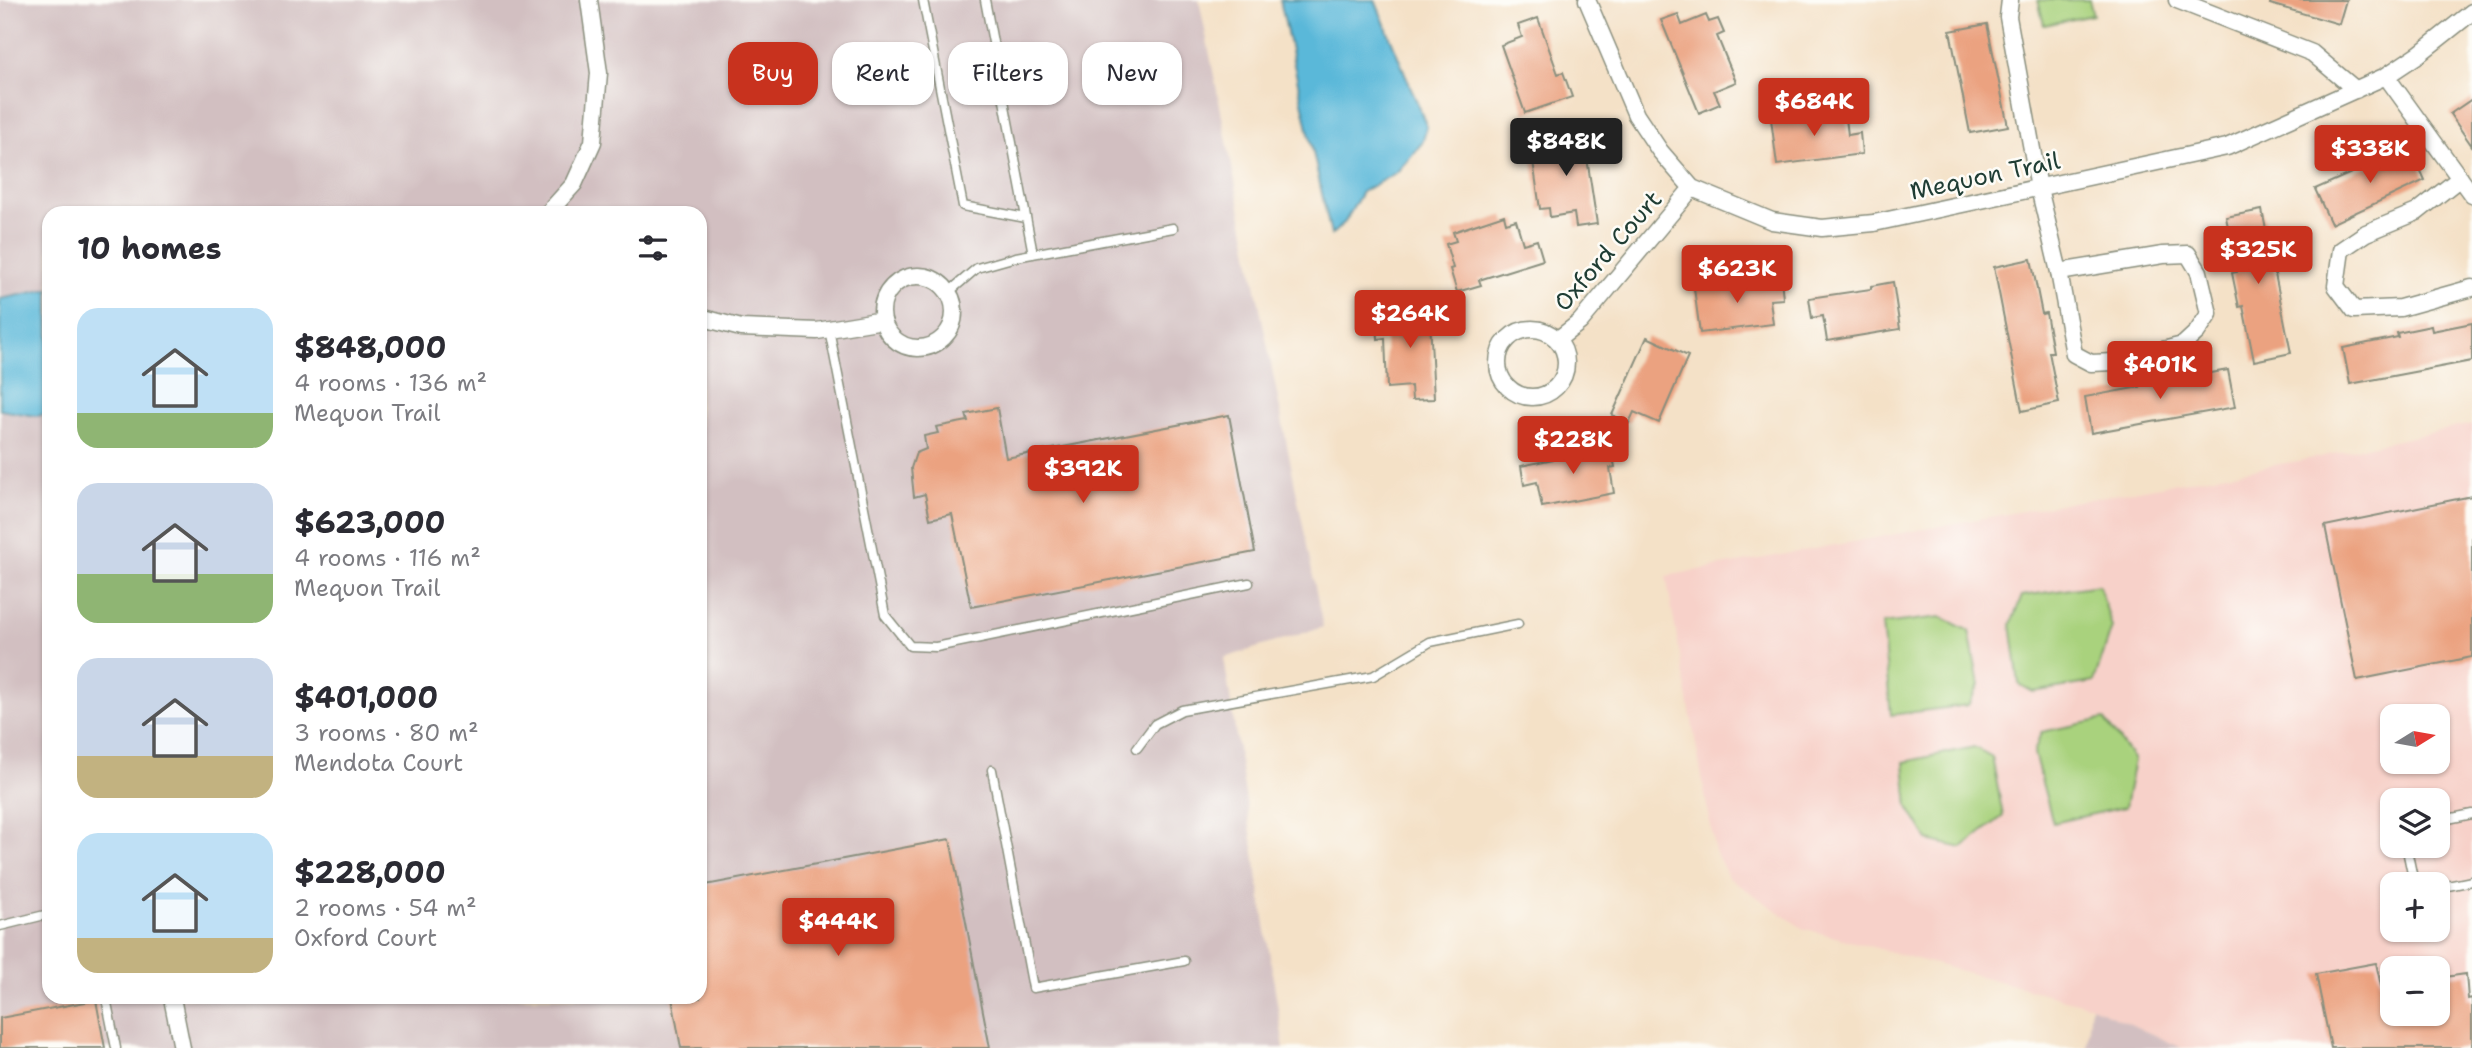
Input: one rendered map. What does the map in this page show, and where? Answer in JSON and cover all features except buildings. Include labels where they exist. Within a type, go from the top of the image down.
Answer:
[{"type":"street","points":[[556,206],[574,184],[593,142],[599,73],[589,0]]},
{"type":"street","name":"Mequon Trail","points":[[1587,0],[1636,115],[1660,151],[1692,188],[1772,221],[1822,228],[1874,223],[2227,147],[2386,76],[2472,12]]},
{"type":"street","points":[[2010,0],[2008,17],[2039,188],[2059,272],[2074,354],[2091,363],[2114,362],[2183,345],[2210,314],[2199,272],[2188,254],[2163,255],[2059,272]]},
{"type":"street","points":[[2177,0],[2312,53],[2356,90]]},
{"type":"street","points":[[2386,76],[2472,195]]},
{"type":"street","points":[[2460,178],[2417,212],[2366,233],[2340,250],[2336,286],[2354,310],[2400,308],[2472,288]]},
{"type":"street","name":"Oxford Court","points":[[1558,340],[1588,313],[1692,188]]},
{"type":"street","points":[[921,275],[942,284],[954,304],[951,329],[943,339],[920,348],[908,347],[896,341],[883,320],[882,309],[891,288],[910,276],[921,275]]},
{"type":"street","points":[[707,319],[741,328],[817,331],[883,320]]},
{"type":"street","name":"Oxford Court","points":[[1539,330],[1558,340],[1566,362],[1559,384],[1540,396],[1528,397],[1517,394],[1508,387],[1502,378],[1499,357],[1509,338],[1518,332],[1539,330]]},
{"type":"street","points":[[173,1004],[182,1048]]},
{"type":"lane","points":[[923,0],[963,206],[1026,218]]},
{"type":"lane","points":[[985,0],[1033,254]]},
{"type":"lane","points":[[949,292],[977,268],[1033,254],[1173,228]]},
{"type":"lane","points":[[829,329],[885,615],[910,646],[936,647],[1249,583]]},
{"type":"lane","points":[[1137,748],[1155,724],[1181,710],[1373,676],[1430,642],[1518,624]]},
{"type":"lane","points":[[992,769],[1034,988],[1184,961]]},
{"type":"lane","points":[[2450,819],[2472,814]]},
{"type":"lane","points":[[2450,886],[2472,881]]},
{"type":"lane","points":[[0,926],[42,916]]},
{"type":"lane","points":[[107,1004],[116,1048]]},
{"type":"shaded area","points":[[0,0],[1199,0],[1323,627],[1224,658],[1284,1048],[0,1048]]},
{"type":"shaded area","points":[[2472,424],[2472,1048],[2182,1048],[2091,1006],[1802,928],[1728,877],[1715,851],[1666,576],[2319,457]]},
{"type":"shaded area","points":[[2091,1006],[2182,1048],[2087,1048]]},
{"type":"green space","points":[[2038,0],[2089,0],[2093,15],[2044,25]]},
{"type":"green space","points":[[2099,585],[2112,627],[2094,682],[2033,692],[2019,684],[2011,624],[2022,596]]},
{"type":"green space","points":[[1941,617],[1969,631],[1979,685],[1968,705],[1891,715],[1882,624]]},
{"type":"green space","points":[[2104,719],[2134,760],[2125,807],[2053,823],[2034,753],[2041,732]]},
{"type":"green space","points":[[1974,747],[1992,757],[2003,816],[1962,848],[1928,840],[1908,807],[1904,762]]},
{"type":"water","points":[[1280,0],[1375,0],[1427,127],[1422,143],[1397,172],[1362,192],[1345,222],[1331,235]]},
{"type":"water","points":[[42,290],[42,415],[0,410],[0,299]]}]
